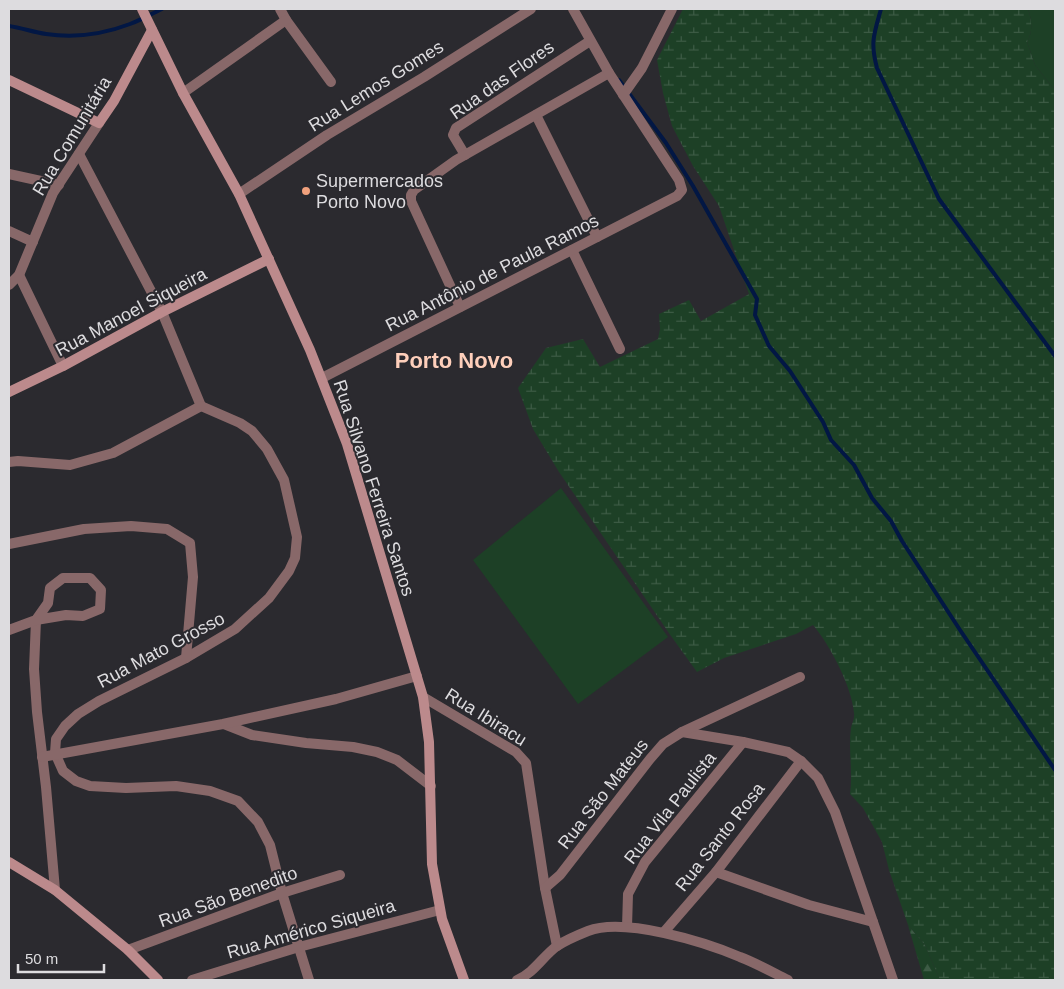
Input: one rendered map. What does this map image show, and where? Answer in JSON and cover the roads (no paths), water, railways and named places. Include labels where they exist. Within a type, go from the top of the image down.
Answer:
[{"type":"street","name":"Rua Silvano Ferreira Santos","points":[[142,9],[183,93],[239,194],[322,378],[347,444],[423,697],[429,742],[432,864],[446,933],[464,980]]},
{"type":"street","points":[[280,9],[331,82]]},
{"type":"street","name":"Rua Lemos Gomes","points":[[239,194],[327,135],[424,77],[517,13],[531,9]]},
{"type":"street","points":[[573,9],[608,74],[623,95],[642,68],[672,9]]},
{"type":"street","points":[[183,93],[286,20]]},
{"type":"street","name":"Rua Comunitária","points":[[9,285],[19,275],[53,193],[114,101],[152,30]]},
{"type":"street","name":"Rua das Flores","points":[[465,155],[453,135],[456,128],[590,40]]},
{"type":"street","points":[[460,307],[410,196],[414,190],[465,155],[608,74]]},
{"type":"street","points":[[9,80],[99,122]]},
{"type":"street","name":"Rua Antônio de Paula Ramos","points":[[322,378],[677,196],[682,190],[678,180],[623,95]]},
{"type":"street","points":[[536,115],[597,237]]},
{"type":"street","points":[[9,462],[70,465],[113,453],[200,406],[162,312],[79,154]]},
{"type":"street","points":[[9,174],[59,185]]},
{"type":"street","points":[[9,231],[33,242]]},
{"type":"street","points":[[572,250],[620,349]]},
{"type":"street","name":"Rua Manoel Siqueira","points":[[9,392],[63,366],[162,312],[269,259]]},
{"type":"street","points":[[19,275],[63,366]]},
{"type":"street","name":"Rua Mato Grosso","points":[[56,753],[56,739],[65,726],[78,714],[99,701],[186,658],[236,629],[269,598],[289,571],[295,558],[297,537],[284,480],[267,449],[252,431],[240,423],[200,406]]},
{"type":"street","points":[[9,544],[84,529],[131,526],[167,529],[190,543],[193,577],[186,658]]},
{"type":"street","points":[[9,630],[36,620],[66,615],[83,616],[100,609],[101,590],[90,578],[63,578],[50,588],[48,604],[36,620],[34,669],[55,890]]},
{"type":"street","points":[[42,757],[223,724],[336,699],[417,676]]},
{"type":"street","name":"Rua São Mateus","points":[[545,888],[560,875],[663,744],[682,732],[800,678]]},
{"type":"street","name":"Rua Ibiracu","points":[[423,697],[516,752],[526,763],[545,888],[558,946]]},
{"type":"street","points":[[223,724],[252,735],[306,743],[353,747],[377,752],[397,760],[431,786]]},
{"type":"street","points":[[682,732],[788,752],[801,761],[818,778],[835,812],[893,980]]},
{"type":"street","name":"Rua Vila Paulista","points":[[626,927],[628,894],[645,862],[743,742]]},
{"type":"street","points":[[56,753],[63,771],[76,781],[90,786],[126,788],[176,786],[210,791],[238,801],[258,822],[270,844],[282,893],[309,980]]},
{"type":"street","name":"Rua Santo Rosa","points":[[664,932],[716,872],[801,761]]},
{"type":"street","points":[[9,862],[55,890],[128,950],[158,980]]},
{"type":"street","points":[[716,872],[809,905],[873,922]]},
{"type":"street","name":"Rua São Benedito","points":[[128,950],[282,893],[340,875]]},
{"type":"street","name":"Rua Américo Siqueira","points":[[192,980],[299,947],[440,910]]},
{"type":"street","points":[[521,979],[558,946],[590,930],[606,927],[626,927],[664,932],[739,956],[788,980]]},
{"type":"street","points":[[521,979],[535,980]]},
{"type":"waterway","points":[[9,26],[67,36],[99,33],[138,21],[162,9]]},
{"type":"waterway","points":[[881,9],[873,44],[877,68],[939,199],[1055,356]]},
{"type":"waterway","points":[[619,80],[666,143],[693,186],[757,299],[755,315],[769,346],[790,371],[823,422],[831,440],[854,465],[872,498],[891,521],[960,630],[1055,770]]},
{"type":"place","name":"Supermercados Porto Novo","points":[[306,191]]},
{"type":"district","name":"Porto Novo","points":[[454,360]]}]
